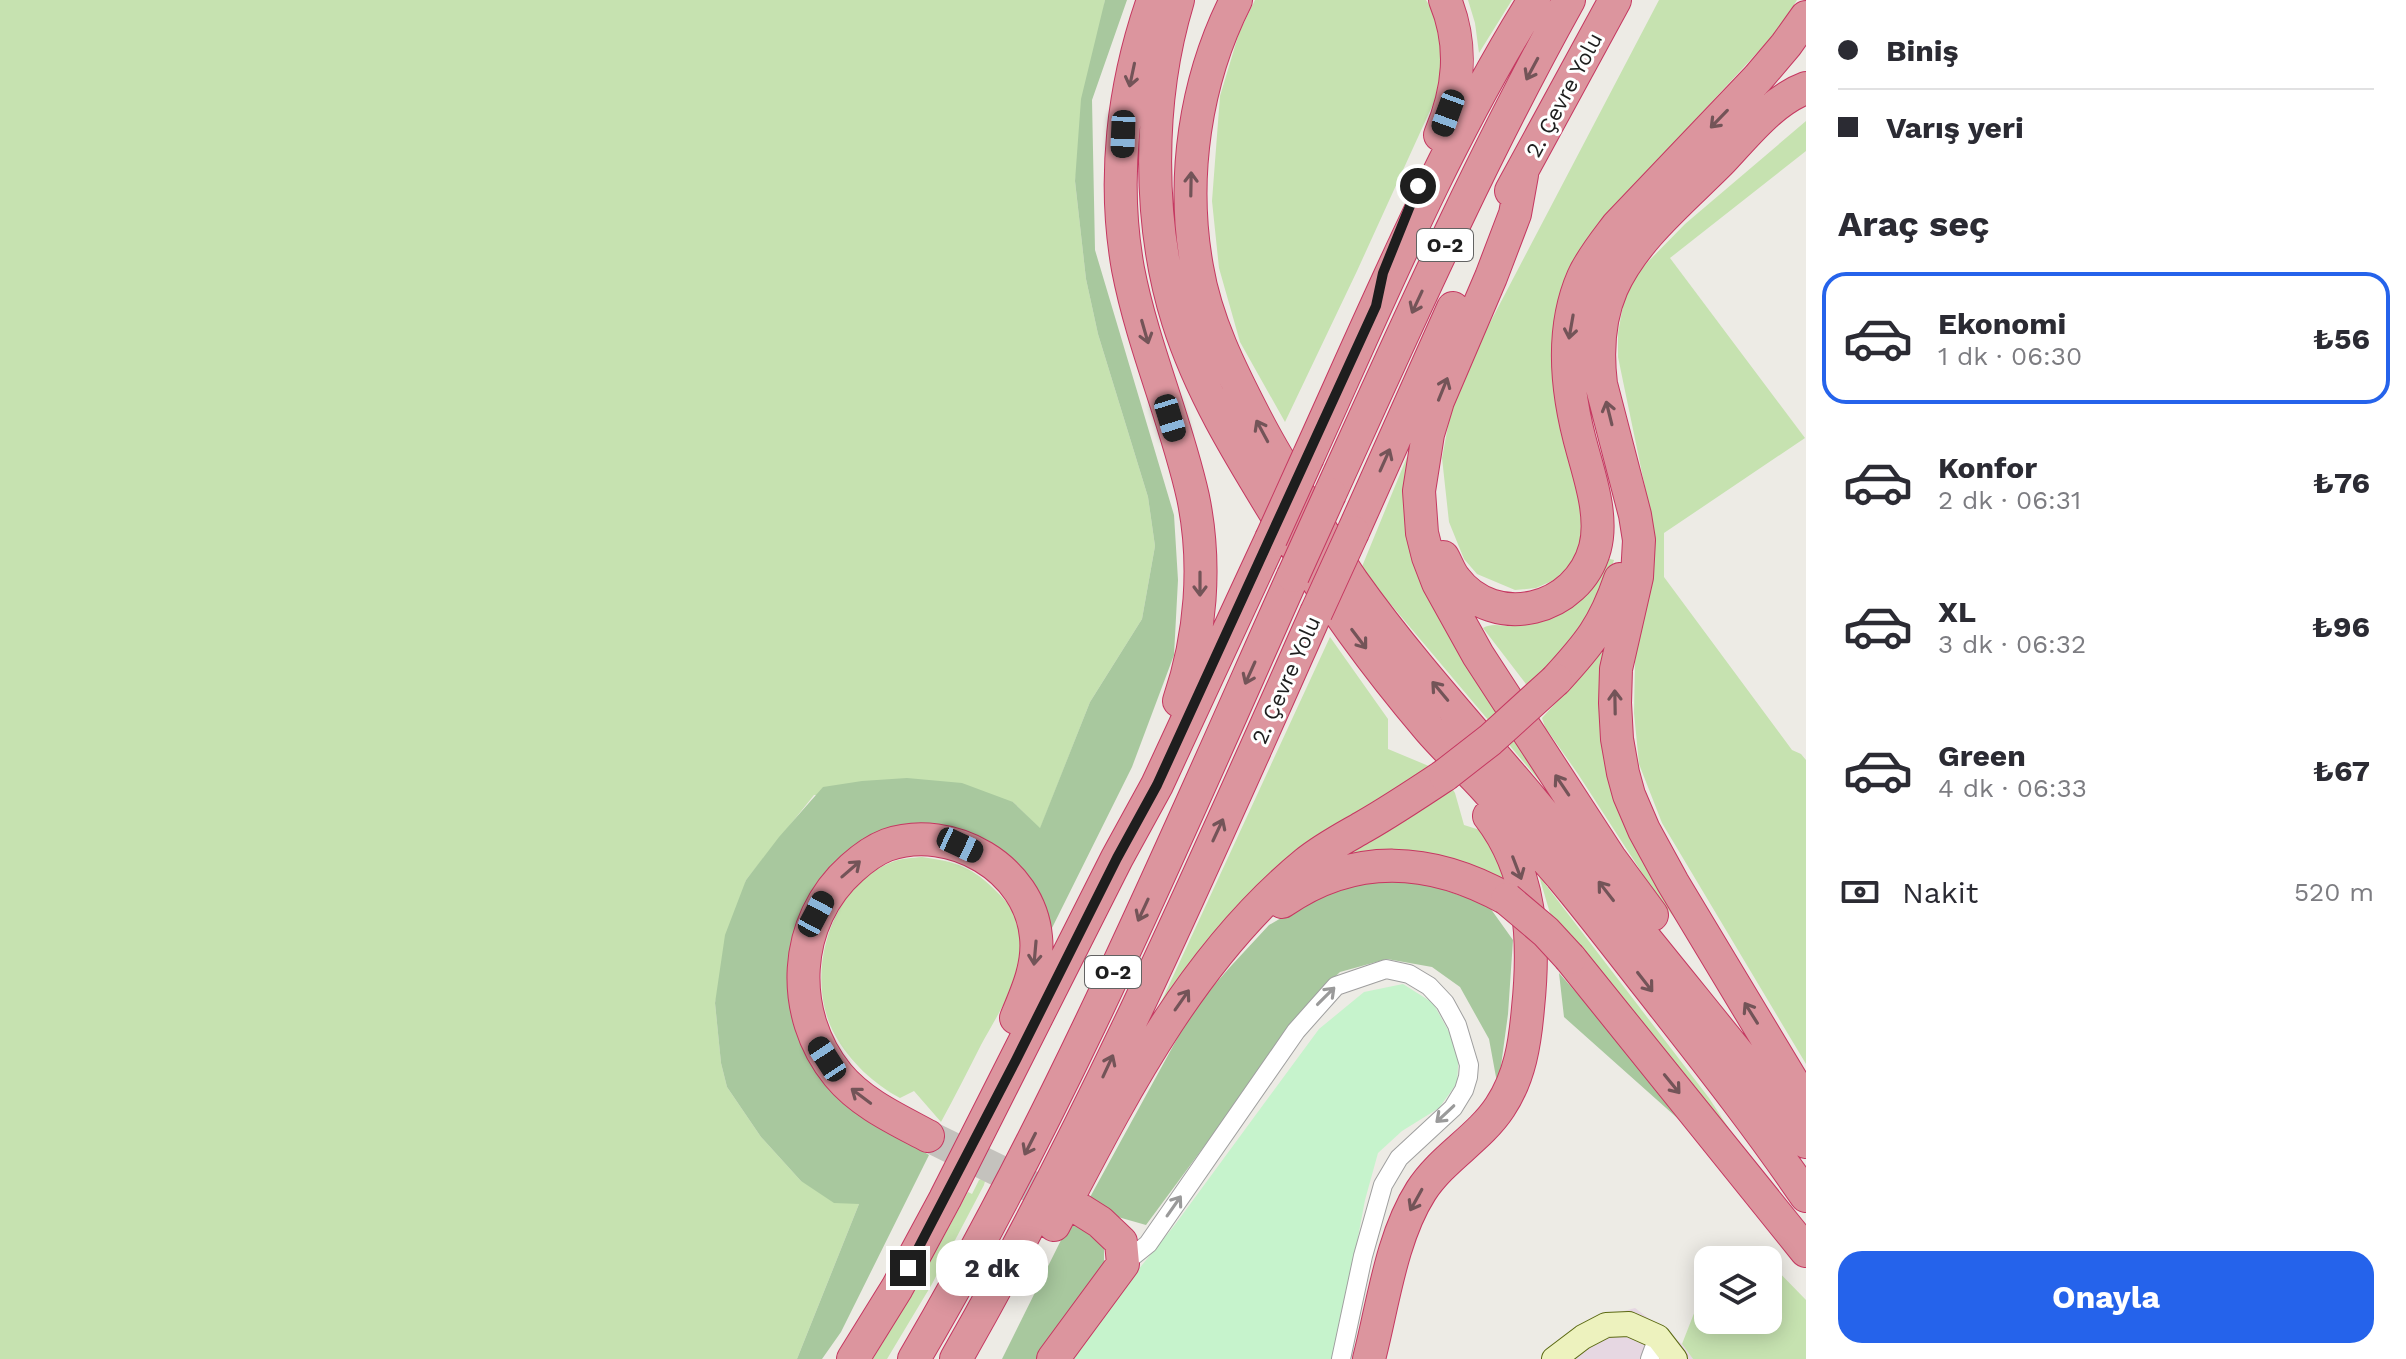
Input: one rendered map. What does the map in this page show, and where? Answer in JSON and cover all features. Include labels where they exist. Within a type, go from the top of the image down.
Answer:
[{"type":"highway","points":[[1117,858],[1129,814],[1181,697],[1195,645],[1199,615],[1199,538],[1193,499],[1137,305],[1124,236],[1121,187],[1123,134],[1130,78],[1153,0]]},
{"type":"highway","points":[[1178,0],[1156,108],[1154,154],[1160,231],[1167,279],[1179,322],[1200,378],[1222,422],[1304,564],[1386,677],[1567,884],[1730,1090],[1806,1196]]},
{"type":"highway","points":[[1158,192],[1172,85],[1201,0]]},
{"type":"highway","points":[[1236,0],[1199,105],[1190,180],[1197,268],[1221,347],[1241,390],[1272,450],[1351,580],[1390,632],[1792,1104]]},
{"type":"highway","points":[[1376,306],[1383,273],[1397,235],[1454,98],[1458,46],[1445,0]]},
{"type":"highway","points":[[853,1359],[897,1288],[1157,785],[1376,306],[1467,118],[1534,0]]},
{"type":"highway","name":"2. Çevre Yolu","points":[[914,1359],[1011,1182],[1084,1034],[1470,191],[1569,0]]},
{"type":"highway","name":"2. Çevre Yolu","points":[[956,1359],[1091,1102],[1505,200],[1522,175],[1615,0]]},
{"type":"highway","points":[[1424,465],[1434,531],[1454,579],[1470,594],[1491,605],[1510,609],[1531,608],[1567,592],[1584,573],[1597,535],[1594,499],[1576,424],[1567,368],[1569,336],[1583,278],[1617,226],[1758,78],[1806,17]]},
{"type":"highway","points":[[1806,88],[1765,115],[1656,226],[1629,259],[1611,290],[1603,312],[1599,364],[1601,384],[1639,540],[1637,577],[1616,669],[1617,739],[1629,795],[1644,830],[1792,1104],[1806,1142]]},
{"type":"highway","points":[[1522,175],[1515,214],[1438,401],[1428,434],[1419,491],[1428,557],[1445,597],[1505,699],[1610,858],[1749,1051],[1792,1104]]},
{"type":"highway","points":[[977,1359],[1181,999],[1231,939],[1278,888],[1309,861],[1445,775],[1490,740],[1556,680],[1594,637],[1602,626],[1623,572],[1628,489]]},
{"type":"highway","points":[[1369,1359],[1398,1242],[1415,1202],[1436,1171],[1499,1109],[1511,1088],[1524,1046],[1531,986],[1530,924],[1522,879],[1512,853],[1431,731]]},
{"type":"highway","points":[[928,1136],[856,1094],[838,1075],[817,1044],[806,1011],[803,985],[809,932],[836,882],[862,859],[887,845],[915,840],[939,840],[960,845],[980,855],[1000,868],[1020,890],[1032,916],[1037,951],[1032,979],[990,1078],[978,1135]]},
{"type":"highway","points":[[1231,939],[1300,889],[1359,867],[1387,865],[1444,872],[1478,883],[1507,899],[1546,932],[1570,958],[1806,1251]]},
{"type":"highway","points":[[1053,1359],[1123,1264],[1121,1242],[1100,1222],[1081,1210]]},
{"type":"street","points":[[1123,1264],[1148,1244],[1296,1031],[1328,994],[1336,986],[1386,969],[1409,974],[1429,986],[1445,1003],[1465,1045],[1468,1077],[1453,1108],[1399,1158],[1383,1185],[1363,1256],[1341,1359]]},
{"type":"street","points":[[1554,1359],[1583,1337],[1606,1325],[1629,1324],[1654,1348],[1675,1359]]},
{"type":"shaded area","points":[[1635,1308],[1682,1344],[1693,1359],[1542,1359],[1595,1319]]},
{"type":"green space","points":[[0,0],[1105,0],[1075,181],[1086,279],[1098,334],[1148,497],[1155,546],[1142,619],[1090,702],[1040,829],[1013,802],[814,795],[746,880],[715,1003],[721,1063],[727,1087],[761,1137],[801,1181],[859,1204],[797,1359],[0,1359]]},
{"type":"green space","points":[[1105,0],[1127,0],[1092,100],[1095,250],[1174,515],[1178,580],[1174,655],[1132,767],[1050,932],[1034,887],[880,833],[792,954],[851,1107],[929,1155],[841,1332],[822,1359],[797,1359],[859,1204],[834,1203],[801,1181],[761,1137],[727,1087],[721,1063],[715,1003],[725,935],[746,880],[823,787],[907,778],[962,783],[1013,802],[1040,828],[1090,702],[1142,619],[1155,546],[1148,497],[1098,334],[1086,279],[1075,181],[1081,99]]},
{"type":"green space","points":[[1255,0],[1426,0],[1438,24],[1442,50],[1434,102],[1285,422],[1240,342],[1219,268],[1212,201],[1220,96],[1239,33]]},
{"type":"green space","points":[[1468,0],[1512,0],[1479,53],[1475,23]]},
{"type":"green space","points":[[1659,0],[1797,0],[1778,30],[1610,212],[1581,254],[1583,521],[1580,546],[1569,566],[1554,580],[1536,588],[1515,590],[1477,574],[1464,559],[1449,522],[1442,458],[1451,410],[1482,338]]},
{"type":"green space","points":[[1806,121],[1806,151],[1670,258],[1805,438],[1664,533],[1664,577],[1792,750],[1806,760],[1806,1064],[1662,823],[1639,764],[1634,713],[1635,661],[1647,590],[1652,521],[1618,357],[1618,333],[1624,300],[1639,271],[1685,224]]},
{"type":"green space","points":[[1407,457],[1406,485],[1548,791],[1361,569]]},
{"type":"green space","points":[[1606,558],[1614,560],[1599,606],[1529,688],[1483,628],[1532,624],[1560,614],[1580,597]]},
{"type":"green space","points":[[1330,637],[1388,719],[1388,749],[1436,769],[1157,1011]]},
{"type":"green space","points":[[1612,641],[1602,686],[1706,957],[1657,896],[1542,718]]},
{"type":"green space","points":[[1452,788],[1464,825],[1483,831],[1493,845],[1505,883],[1329,863]]},
{"type":"green space","points":[[922,857],[964,867],[989,884],[1011,909],[1021,942],[1018,969],[1008,996],[941,1122],[914,1091],[900,1098],[855,1063],[835,1035],[826,1012],[822,987],[822,962],[828,936],[838,912],[852,891],[870,874],[892,862]]},
{"type":"green space","points":[[1539,876],[1709,1098],[1741,1147],[1552,920]]},
{"type":"green space","points":[[1370,881],[1424,883],[1488,905],[1513,940],[1508,1014],[1498,1088],[1489,1039],[1460,987],[1432,967],[1387,959],[1340,972],[1312,999],[1277,1042],[1146,1225],[1118,1217],[1089,1199],[1194,1008],[1231,966],[1269,925],[1312,900]]},
{"type":"green space","points":[[1559,973],[1721,1157],[1564,1017]]},
{"type":"green space","points":[[1403,984],[1433,1003],[1459,1050],[1457,1083],[1439,1108],[1402,1131],[1378,1153],[1365,1200],[1335,1359],[1068,1359],[1174,1226],[1319,1029],[1364,992]]},
{"type":"green space","points":[[983,1178],[984,1185],[932,1284],[887,1359],[873,1359],[968,1192],[972,1194]]},
{"type":"green space","points":[[1071,1225],[1081,1227],[1104,1247],[1104,1263],[1036,1359],[1002,1359],[1065,1232]]},
{"type":"green space","points":[[1782,1275],[1806,1300],[1806,1359],[1693,1359],[1682,1344],[1694,1313],[1694,1334],[1782,1334]]},
{"type":"tunnel","points":[[928,1136],[1071,1206]]},
{"type":"route","points":[[908,1268],[1117,858],[1144,813],[1376,306],[1383,273],[1418,186]]}]
